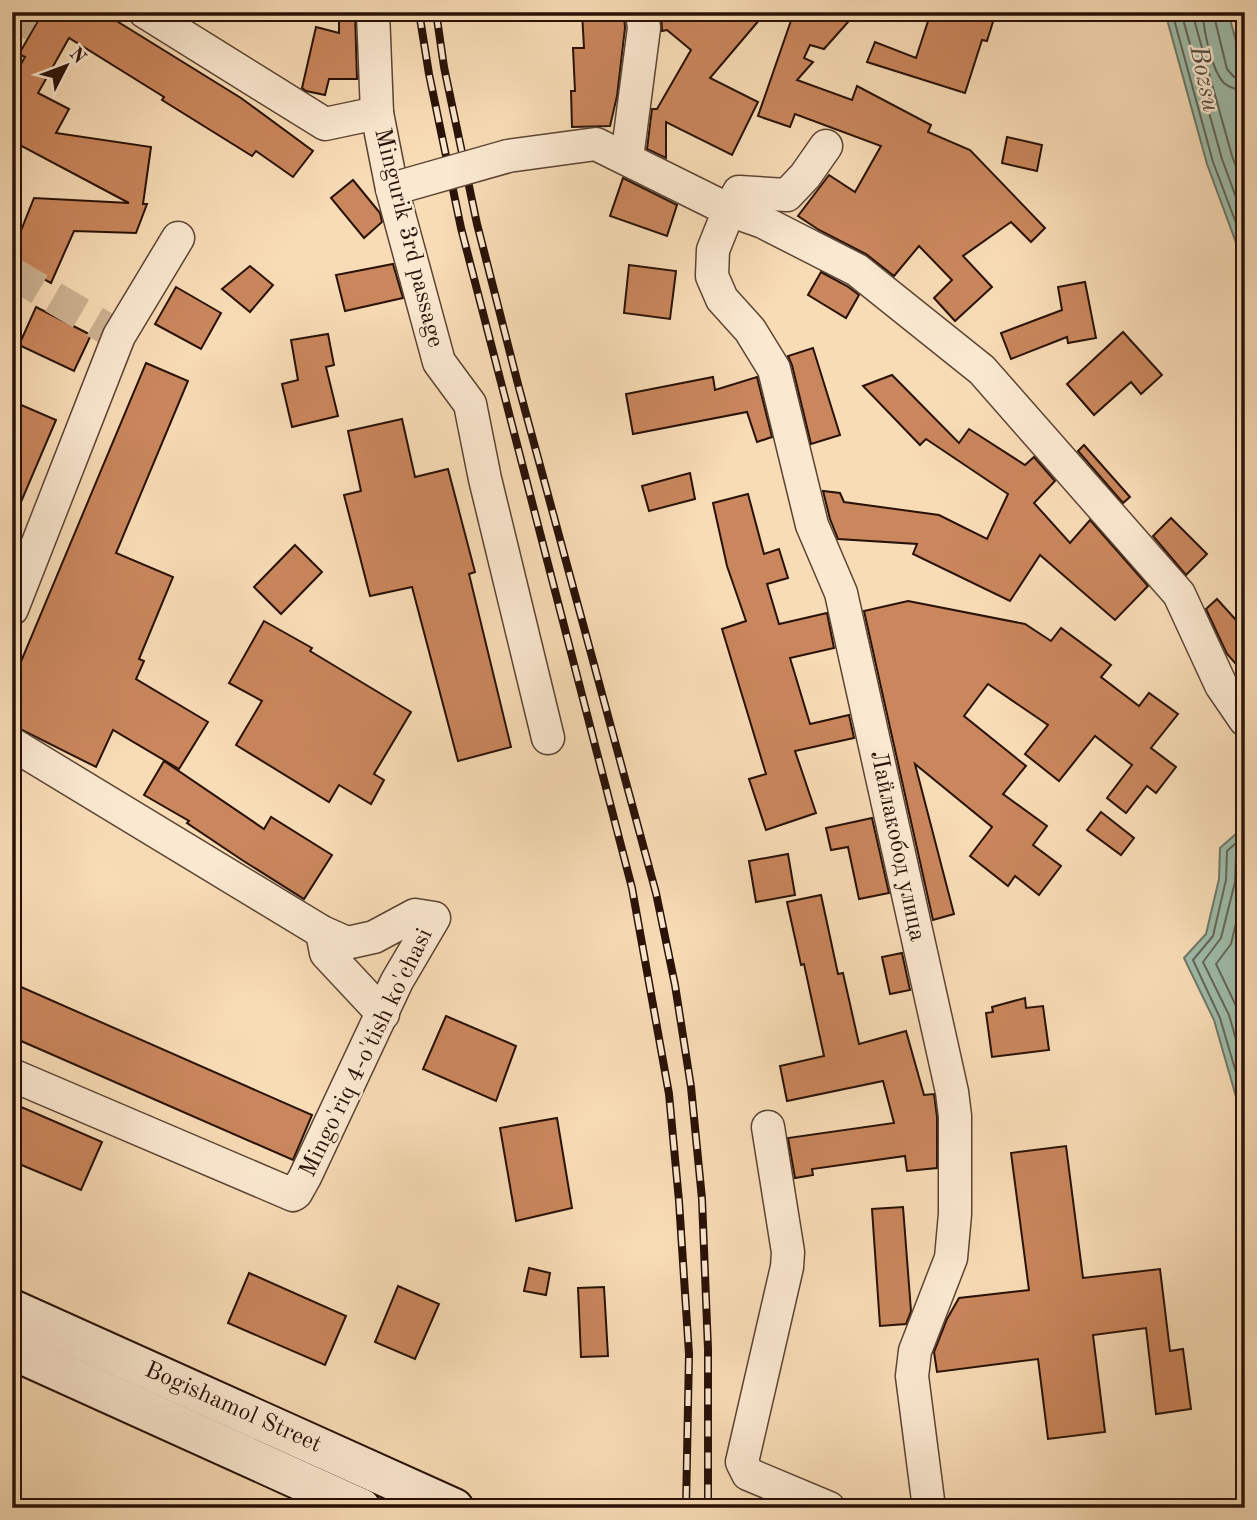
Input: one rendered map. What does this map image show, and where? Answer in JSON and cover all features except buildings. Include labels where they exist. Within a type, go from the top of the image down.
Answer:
[{"type":"main road","name":"Bogishamol Street","points":[[12,1309],[454,1508]]},
{"type":"main road","name":"Bogishamol Street","points":[[12,1350],[361,1508]]},
{"type":"street","points":[[145,12],[325,124],[377,113]]},
{"type":"street","name":"Mingurik 3rd passage","points":[[373,12],[377,113],[392,189],[439,362],[470,404],[485,479],[548,738]]},
{"type":"street","points":[[627,158],[644,28],[642,12]]},
{"type":"street","points":[[392,189],[508,156],[596,144],[729,210],[763,222],[857,270],[982,370],[1179,594],[1221,685],[1245,720]]},
{"type":"street","points":[[729,210],[739,192],[787,195],[827,146]]},
{"type":"street","name":"Лайлакобод улица","points":[[729,210],[713,250],[712,276],[722,299],[750,330],[774,369],[812,525],[841,593],[952,1092],[955,1116],[955,1214],[951,1258],[915,1351],[912,1376],[929,1508]]},
{"type":"street","points":[[12,609],[119,336],[178,238]]},
{"type":"street","name":"Mingo'riq 4-o'tish ko'chasi","points":[[12,744],[321,932],[348,943],[374,937],[415,915],[434,918],[412,952],[305,1177],[293,1195],[12,1075]]},
{"type":"street","points":[[321,932],[326,953],[383,1014]]},
{"type":"street","points":[[768,1127],[788,1252],[787,1266],[742,1462],[748,1474],[829,1508]]},
{"type":"water","name":"Bozsu","points":[[1165,12],[1228,12],[1245,74],[1245,267],[1207,164]]},
{"type":"water","points":[[1245,826],[1245,1128],[1214,1020],[1184,958],[1206,934],[1219,879],[1220,848]]},
{"type":"tunnel","points":[[12,31],[24,12]]},
{"type":"tunnel","points":[[12,273],[119,336]]},
{"type":"railway","points":[[419,12],[461,228],[632,888],[669,1094],[689,1354],[686,1508]]},
{"type":"railway","points":[[436,12],[444,67],[477,224],[656,893],[675,985],[691,1087],[702,1199],[708,1349],[708,1508]]}]
